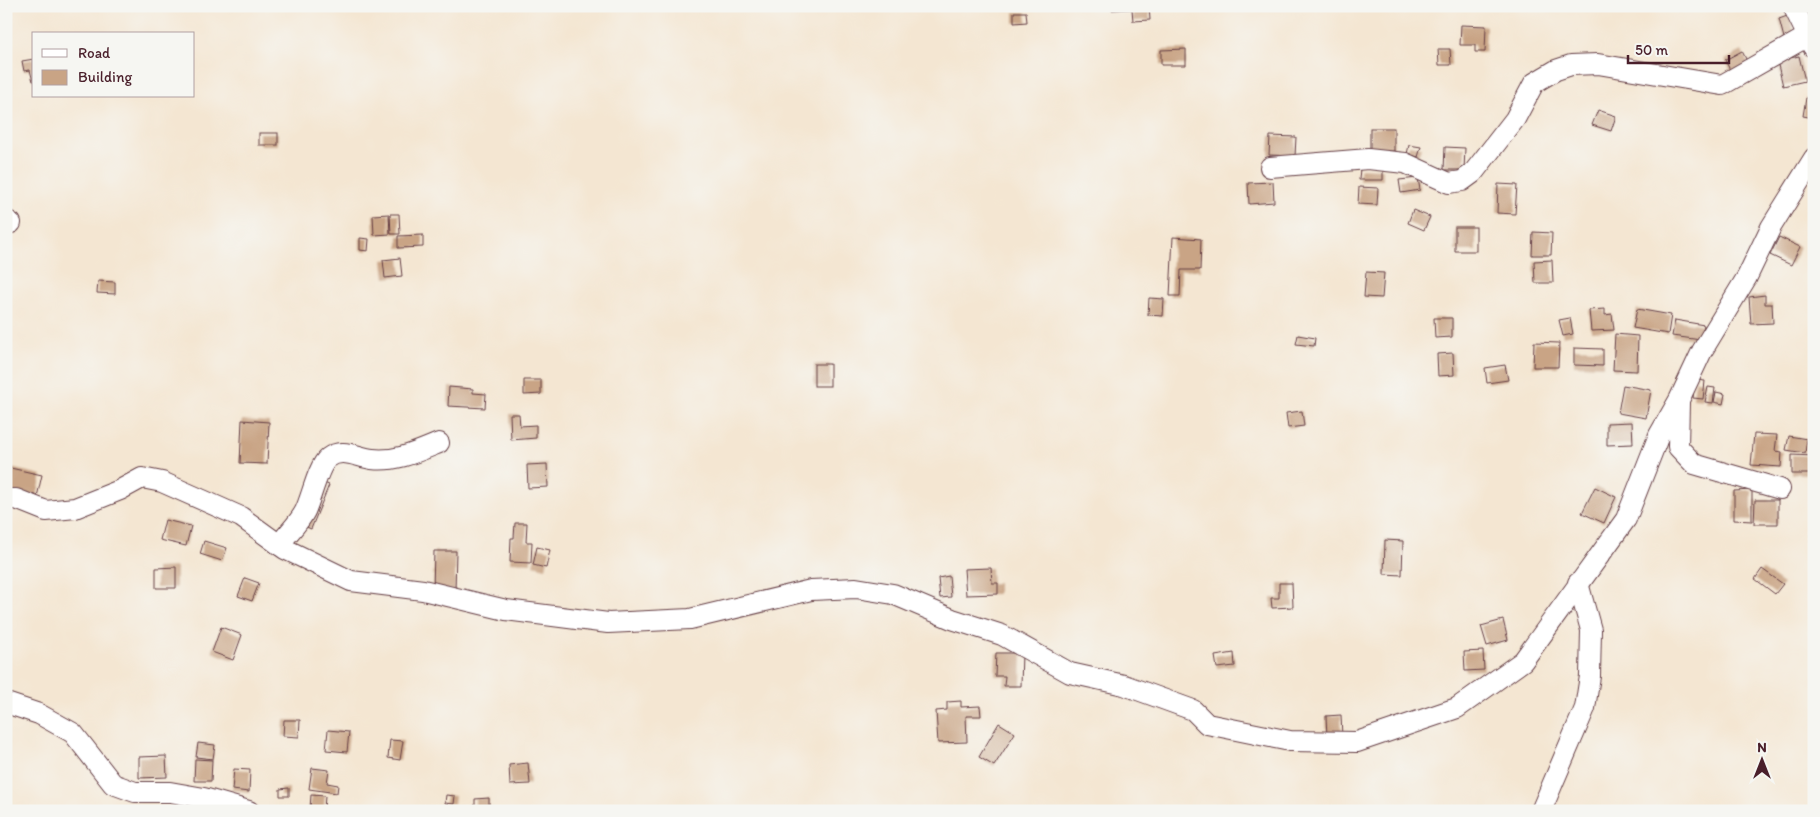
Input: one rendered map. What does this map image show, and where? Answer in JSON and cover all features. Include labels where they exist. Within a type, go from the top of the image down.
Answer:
[{"type":"street","points":[[1270,167],[1368,159],[1404,163],[1448,183],[1462,182],[1473,173],[1516,119],[1534,83],[1556,70],[1571,65],[1598,64],[1722,85],[1811,42],[1793,6]]},
{"type":"street","points":[[6,500],[16,500],[46,511],[75,508],[120,490],[142,478],[162,482],[241,517],[279,545],[351,581],[424,590],[506,610],[608,623],[690,619],[811,590],[856,588],[893,594],[952,620],[1002,635],[1070,673],[1124,686],[1193,710],[1207,724],[1290,741],[1356,742],[1457,708],[1523,661],[1626,519],[1659,435],[1679,400],[1702,351],[1747,277],[1771,227],[1814,158]]},
{"type":"street","points":[[1679,400],[1678,447],[1694,464],[1780,489]]},
{"type":"street","points":[[279,545],[304,513],[326,459],[337,453],[356,454],[371,459],[393,459],[439,443]]},
{"type":"street","points":[[1541,811],[1585,708],[1590,676],[1591,630],[1578,583]]},
{"type":"street","points":[[6,703],[39,714],[73,733],[113,784],[135,792],[170,792],[204,798],[249,811]]},
{"type":"building","points":[[1111,6],[1149,6],[1150,20],[1133,21],[1132,9],[1111,10]]},
{"type":"building","points":[[1014,12],[1026,12],[1027,22],[1014,23]]},
{"type":"building","points":[[1790,15],[1795,35],[1784,38],[1779,19]]},
{"type":"building","points":[[1461,25],[1486,26],[1485,52],[1475,52],[1475,45],[1460,45]]},
{"type":"building","points":[[1186,49],[1186,65],[1161,65],[1161,50]]},
{"type":"building","points":[[1438,49],[1450,49],[1451,65],[1439,65]]},
{"type":"building","points":[[1742,51],[1749,65],[1732,74],[1725,60]]},
{"type":"building","points":[[1799,56],[1805,81],[1783,86],[1777,61]]},
{"type":"building","points":[[32,59],[32,77],[30,70],[24,71],[22,61]]},
{"type":"building","points":[[1806,98],[1814,99],[1814,118],[1803,116]]},
{"type":"building","points":[[1598,110],[1616,116],[1611,131],[1592,125]]},
{"type":"building","points":[[1370,128],[1394,128],[1394,151],[1370,151]]},
{"type":"building","points":[[259,133],[278,133],[278,145],[259,145]]},
{"type":"building","points":[[1270,136],[1296,137],[1295,156],[1269,155]]},
{"type":"building","points":[[1409,145],[1421,147],[1418,157],[1407,154]]},
{"type":"building","points":[[1445,147],[1465,148],[1464,170],[1444,170]]},
{"type":"building","points":[[1360,168],[1383,169],[1383,180],[1359,180]]},
{"type":"building","points":[[1418,178],[1420,190],[1401,193],[1399,180]]},
{"type":"building","points":[[1273,182],[1274,202],[1249,204],[1248,183]]},
{"type":"building","points":[[1498,184],[1517,185],[1515,214],[1497,213]]},
{"type":"building","points":[[1359,187],[1378,188],[1377,205],[1358,204]]},
{"type":"building","points":[[1413,210],[1430,217],[1424,230],[1408,223]]},
{"type":"building","points":[[389,214],[390,234],[374,235],[373,215]]},
{"type":"building","points":[[390,214],[399,214],[400,234],[391,234]]},
{"type":"building","points":[[1455,227],[1476,227],[1476,251],[1455,251]]},
{"type":"building","points":[[1533,232],[1552,233],[1551,255],[1532,255]]},
{"type":"building","points":[[423,235],[423,247],[398,248],[398,236]]},
{"type":"building","points":[[1173,237],[1201,239],[1200,270],[1181,270],[1180,296],[1170,296]]},
{"type":"building","points":[[1779,237],[1800,247],[1791,265],[1770,255]]},
{"type":"building","points":[[360,238],[369,239],[368,251],[360,250]]},
{"type":"building","points":[[400,258],[402,276],[385,278],[383,260]]},
{"type":"building","points":[[1552,260],[1553,283],[1535,283],[1534,261]]},
{"type":"building","points":[[1366,272],[1384,273],[1382,298],[1364,297]]},
{"type":"building","points":[[98,281],[115,282],[115,294],[97,293]]},
{"type":"building","points":[[1765,295],[1765,304],[1772,304],[1773,323],[1751,324],[1749,297]]},
{"type":"building","points":[[1149,298],[1164,299],[1163,316],[1148,315]]},
{"type":"building","points":[[1605,309],[1605,315],[1612,314],[1614,330],[1591,331],[1589,310]]},
{"type":"building","points":[[1637,309],[1671,315],[1668,334],[1633,328]]},
{"type":"building","points":[[1434,318],[1452,318],[1452,337],[1435,338]]},
{"type":"building","points":[[1570,318],[1573,334],[1563,336],[1559,320]]},
{"type":"building","points":[[1675,320],[1704,325],[1701,340],[1672,336]]},
{"type":"building","points":[[1615,334],[1638,336],[1637,371],[1613,370]]},
{"type":"building","points":[[1298,335],[1315,338],[1314,346],[1296,344]]},
{"type":"building","points":[[1534,342],[1559,343],[1558,367],[1533,367]]},
{"type":"building","points":[[1574,348],[1603,349],[1603,366],[1574,365]]},
{"type":"building","points":[[1453,353],[1454,375],[1438,376],[1437,354]]},
{"type":"building","points":[[814,364],[830,364],[830,386],[814,386]]},
{"type":"building","points":[[1505,365],[1508,380],[1487,383],[1485,368]]},
{"type":"building","points":[[524,380],[541,380],[541,394],[524,395]]},
{"type":"building","points":[[1695,380],[1705,381],[1703,399],[1693,398]]},
{"type":"building","points":[[1623,385],[1651,390],[1646,418],[1618,413]]},
{"type":"building","points":[[449,387],[473,389],[473,393],[486,394],[485,408],[448,406]]},
{"type":"building","points":[[1708,387],[1715,388],[1713,403],[1705,402]]},
{"type":"building","points":[[1716,392],[1725,394],[1723,404],[1714,402]]},
{"type":"building","points":[[1302,411],[1304,426],[1288,428],[1286,413]]},
{"type":"building","points":[[510,414],[519,414],[520,426],[536,425],[536,438],[511,440]]},
{"type":"building","points":[[242,420],[269,422],[267,464],[240,463]]},
{"type":"building","points":[[1632,422],[1633,444],[1607,445],[1607,423]]},
{"type":"building","points":[[1754,434],[1777,435],[1775,451],[1782,452],[1781,467],[1751,465]]},
{"type":"building","points":[[1789,436],[1807,439],[1805,453],[1786,450]]},
{"type":"building","points":[[1792,455],[1814,456],[1814,474],[1792,474]]},
{"type":"building","points":[[547,464],[548,487],[528,488],[527,465]]},
{"type":"building","points":[[6,467],[42,475],[37,497],[6,490]]},
{"type":"building","points":[[319,481],[329,485],[311,529],[300,524]]},
{"type":"building","points":[[1595,487],[1616,497],[1604,523],[1582,513]]},
{"type":"building","points":[[1752,490],[1752,521],[1734,520],[1734,491]]},
{"type":"building","points":[[1755,500],[1778,500],[1778,524],[1754,524]]},
{"type":"building","points":[[165,520],[191,526],[186,546],[160,540]]},
{"type":"building","points":[[515,523],[527,523],[526,542],[532,542],[531,563],[510,562],[511,538],[514,538]]},
{"type":"building","points":[[1814,528],[1814,543],[1810,542]]},
{"type":"building","points":[[1385,540],[1403,541],[1402,575],[1384,574]]},
{"type":"building","points":[[204,541],[227,548],[222,561],[200,554]]},
{"type":"building","points":[[537,547],[550,550],[546,568],[533,565]]},
{"type":"building","points":[[434,551],[456,551],[455,590],[433,590]]},
{"type":"building","points":[[176,567],[176,588],[156,588],[156,568]]},
{"type":"building","points":[[991,568],[992,583],[998,583],[998,594],[966,595],[964,569]]},
{"type":"building","points":[[1762,569],[1783,584],[1775,594],[1755,579]]},
{"type":"building","points":[[949,576],[951,597],[940,598],[938,578]]},
{"type":"building","points":[[245,578],[259,583],[252,601],[238,596]]},
{"type":"building","points":[[1279,583],[1292,583],[1293,607],[1272,608],[1271,598],[1279,598]]},
{"type":"building","points":[[1503,620],[1508,640],[1487,646],[1481,626]]},
{"type":"building","points":[[221,627],[242,635],[233,660],[212,652]]},
{"type":"building","points":[[1483,651],[1484,670],[1465,671],[1464,652]]},
{"type":"building","points":[[996,653],[1022,653],[1021,686],[1004,686],[1005,676],[995,676]]},
{"type":"building","points":[[1234,653],[1235,666],[1217,668],[1215,656]]},
{"type":"building","points":[[961,701],[961,707],[980,706],[981,716],[966,716],[967,742],[938,743],[936,711],[947,710],[947,702]]},
{"type":"building","points":[[1341,715],[1342,737],[1327,737],[1326,716]]},
{"type":"building","points":[[284,720],[300,720],[299,737],[283,736]]},
{"type":"building","points":[[999,723],[1015,733],[994,766],[979,757]]},
{"type":"building","points":[[328,730],[349,732],[347,752],[326,750]]},
{"type":"building","points":[[390,740],[403,741],[400,760],[388,758]]},
{"type":"building","points":[[198,743],[215,745],[213,759],[196,757]]},
{"type":"building","points":[[166,756],[167,777],[139,778],[139,757]]},
{"type":"building","points":[[195,759],[212,760],[211,781],[194,781]]},
{"type":"building","points":[[528,763],[530,784],[510,785],[509,765]]},
{"type":"building","points":[[312,768],[329,770],[327,783],[338,785],[337,793],[309,789]]},
{"type":"building","points":[[234,769],[250,770],[249,792],[232,790]]},
{"type":"building","points":[[289,788],[289,796],[280,796],[280,789]]},
{"type":"building","points":[[311,795],[325,796],[324,809],[310,808]]},
{"type":"building","points":[[446,795],[455,796],[454,804],[445,803]]},
{"type":"building","points":[[489,798],[489,811],[475,811],[475,799]]}]
